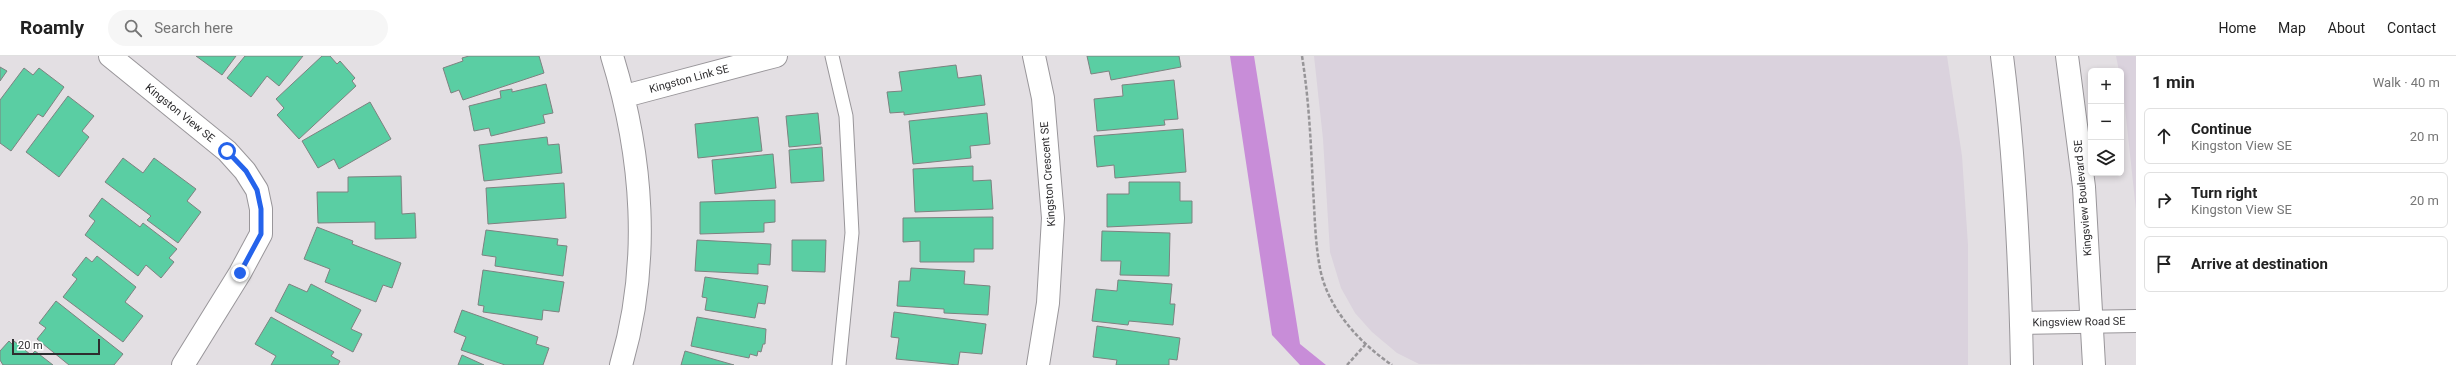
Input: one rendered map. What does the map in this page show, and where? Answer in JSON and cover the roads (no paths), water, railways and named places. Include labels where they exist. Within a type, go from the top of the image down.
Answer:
[{"type":"street","name":"Kingston View SE","points":[[110,56],[227,151],[246,171],[257,190],[261,209],[261,234],[240,273],[183,365]]},
{"type":"street","points":[[612,56],[624,96],[637,165],[641,236],[629,337],[621,365]]},
{"type":"street","name":"Kingston Link SE","points":[[624,96],[776,56]]},
{"type":"street","name":"Kingston Crescent SE","points":[[1034,56],[1043,98],[1053,218],[1048,303],[1038,365]]},
{"type":"street","points":[[2002,56],[2010,118],[2022,365]]},
{"type":"street","name":"Kingsview Boulevard SE","points":[[2067,56],[2084,187],[2094,365]]},
{"type":"street","name":"Kingsview Road SE","points":[[2021,323],[2136,321]]},
{"type":"lane","points":[[832,56],[846,116],[852,233],[839,365]]}]
